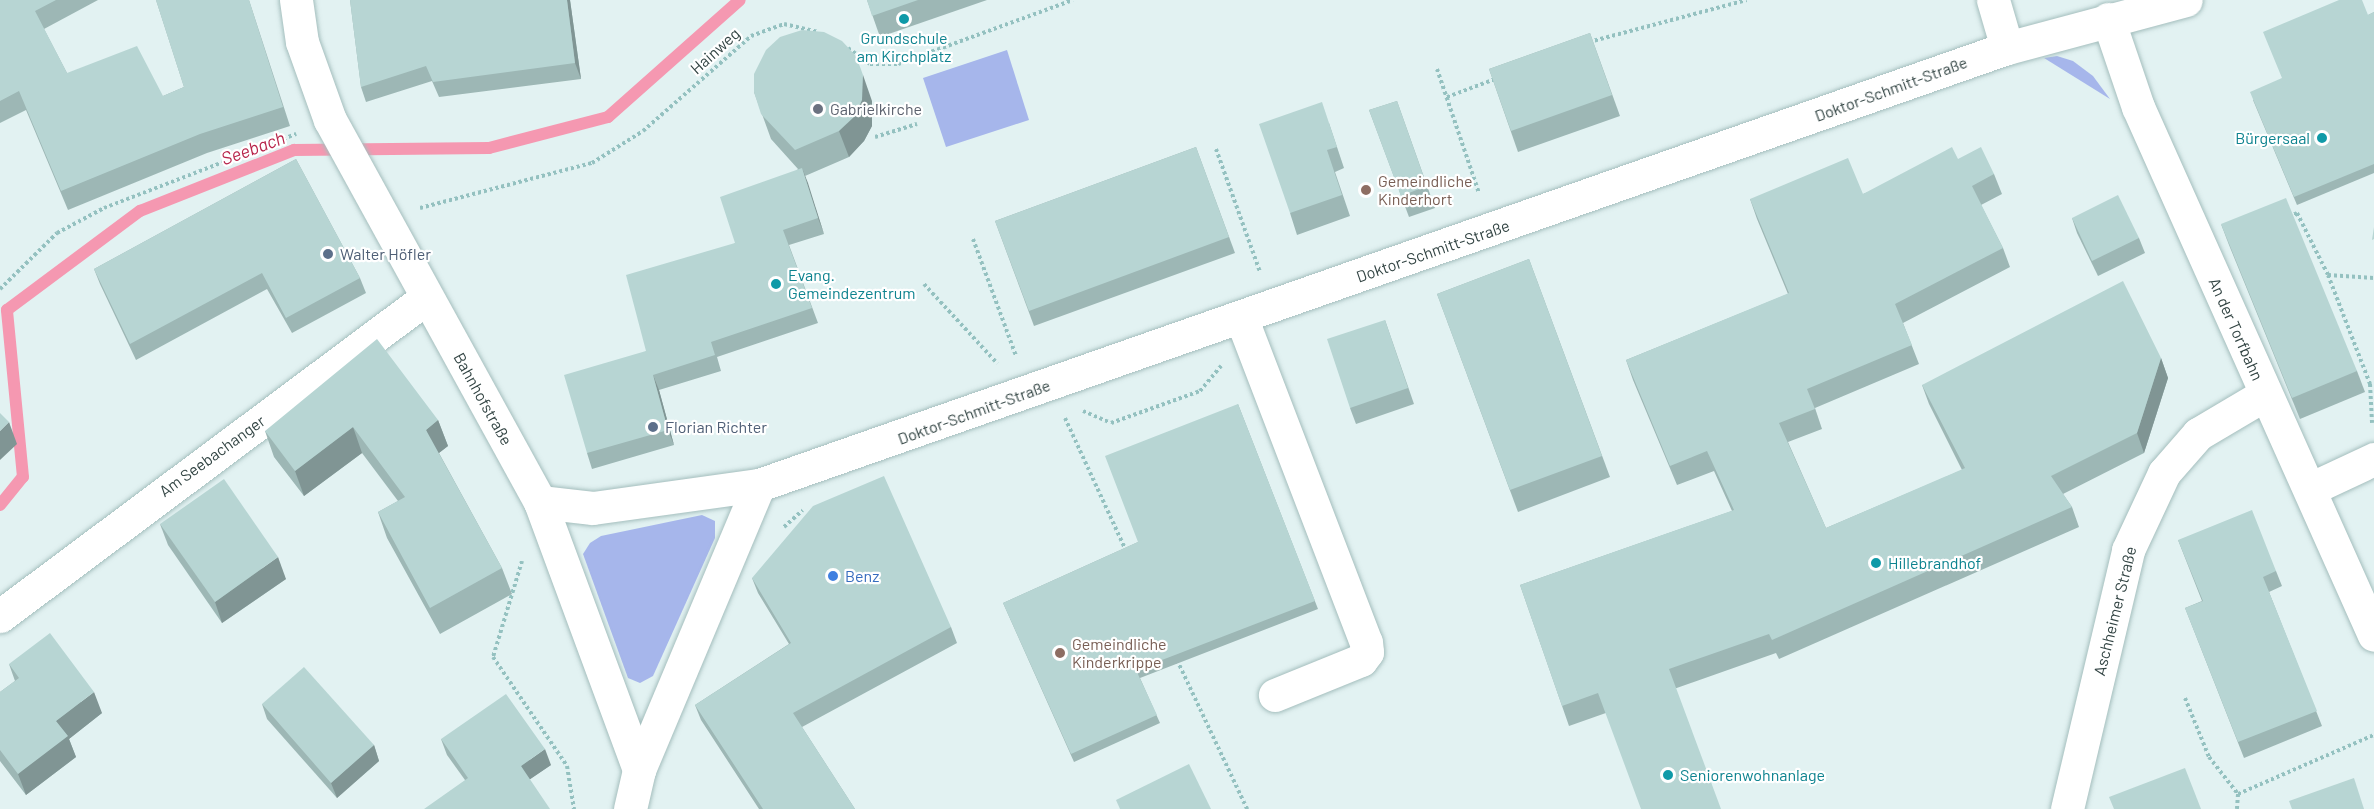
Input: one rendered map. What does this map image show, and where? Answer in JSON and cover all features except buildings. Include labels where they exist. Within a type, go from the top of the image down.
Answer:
[{"type":"street","name":"Bahnhofstraße","points":[[296,0],[302,42],[332,124],[375,206],[540,502],[639,770]]},
{"type":"street","points":[[1994,0],[2007,48]]},
{"type":"street","name":"Doktor-Schmitt-Straße","points":[[540,502],[593,508],[759,485],[1053,392],[1245,325],[1272,307],[2007,48],[2108,19],[2186,0]]},
{"type":"street","name":"An der Torfbahn","points":[[2108,19],[2138,107],[2374,635]]},
{"type":"street","name":"Am Seebachanger","points":[[0,616],[426,298]]},
{"type":"street","points":[[1245,325],[1366,642],[1361,660],[1275,695]]},
{"type":"street","name":"Aschheimer Straße","points":[[2067,809],[2128,550],[2164,473],[2198,434],[2265,395]]},
{"type":"street","points":[[2310,489],[2374,459]]},
{"type":"street","points":[[630,809],[639,770],[759,485]]},
{"type":"path","points":[[844,46],[870,64],[898,64],[1073,0]]},
{"type":"path","points":[[1578,46],[1611,34],[1747,0]]},
{"type":"path","name":"Hainweg","points":[[375,206],[592,163],[644,131],[751,36],[784,24],[827,34]]},
{"type":"path","points":[[1437,69],[1492,231]]},
{"type":"path","points":[[1447,97],[1502,76]]},
{"type":"path","points":[[0,289],[57,233],[104,208],[332,124]]},
{"type":"path","points":[[875,136],[917,124]]},
{"type":"path","points":[[1216,149],[1272,307]]},
{"type":"path","points":[[2287,218],[2297,213],[2328,275],[2370,384],[2374,459]]},
{"type":"path","points":[[973,239],[1015,356]]},
{"type":"path","points":[[2328,275],[2374,278]]},
{"type":"path","points":[[924,284],[999,366],[1015,356],[1036,352],[1132,561]]},
{"type":"path","points":[[1053,392],[1111,423],[1200,391],[1245,325]]},
{"type":"path","points":[[781,529],[807,507]]},
{"type":"path","points":[[523,557],[493,657],[567,766],[574,809]]},
{"type":"path","points":[[1172,648],[1246,809]]},
{"type":"path","points":[[2185,698],[2209,757],[2238,794],[2237,809]]},
{"type":"path","points":[[2238,794],[2374,735]]},
{"type":"shaded area","points":[[1007,50],[1029,120],[946,147],[923,78]]},
{"type":"shaded area","points":[[2057,56],[2073,61],[2093,76],[2110,99],[2044,58]]},
{"type":"shaded area","points":[[702,515],[715,521],[715,538],[653,676],[640,683],[628,678],[583,554],[590,543],[601,536]]},
{"type":"waterway","name":"Seebach","points":[[0,505],[23,477],[7,310],[140,211],[294,150],[489,148],[608,117],[740,0]]},
{"type":"place","name":"Grundschule am Kirchplatz","points":[[904,19]]},
{"type":"place","name":"Gabrielkirche","points":[[818,109]]},
{"type":"place","name":"Bürgersaal","points":[[2322,138]]},
{"type":"place","name":"Gemeindliche Kinderhort","points":[[1366,190]]},
{"type":"place","name":"Walter Höfler","points":[[328,254]]},
{"type":"place","name":"Evang. Gemeindezentrum","points":[[776,284]]},
{"type":"place","name":"Florian Richter","points":[[653,427]]},
{"type":"place","name":"Hillebrandhof","points":[[1876,563]]},
{"type":"place","name":"Benz","points":[[833,576]]},
{"type":"place","name":"Gemeindliche Kinderkrippe","points":[[1060,653]]},
{"type":"place","name":"Seniorenwohnanlage","points":[[1668,775]]}]
